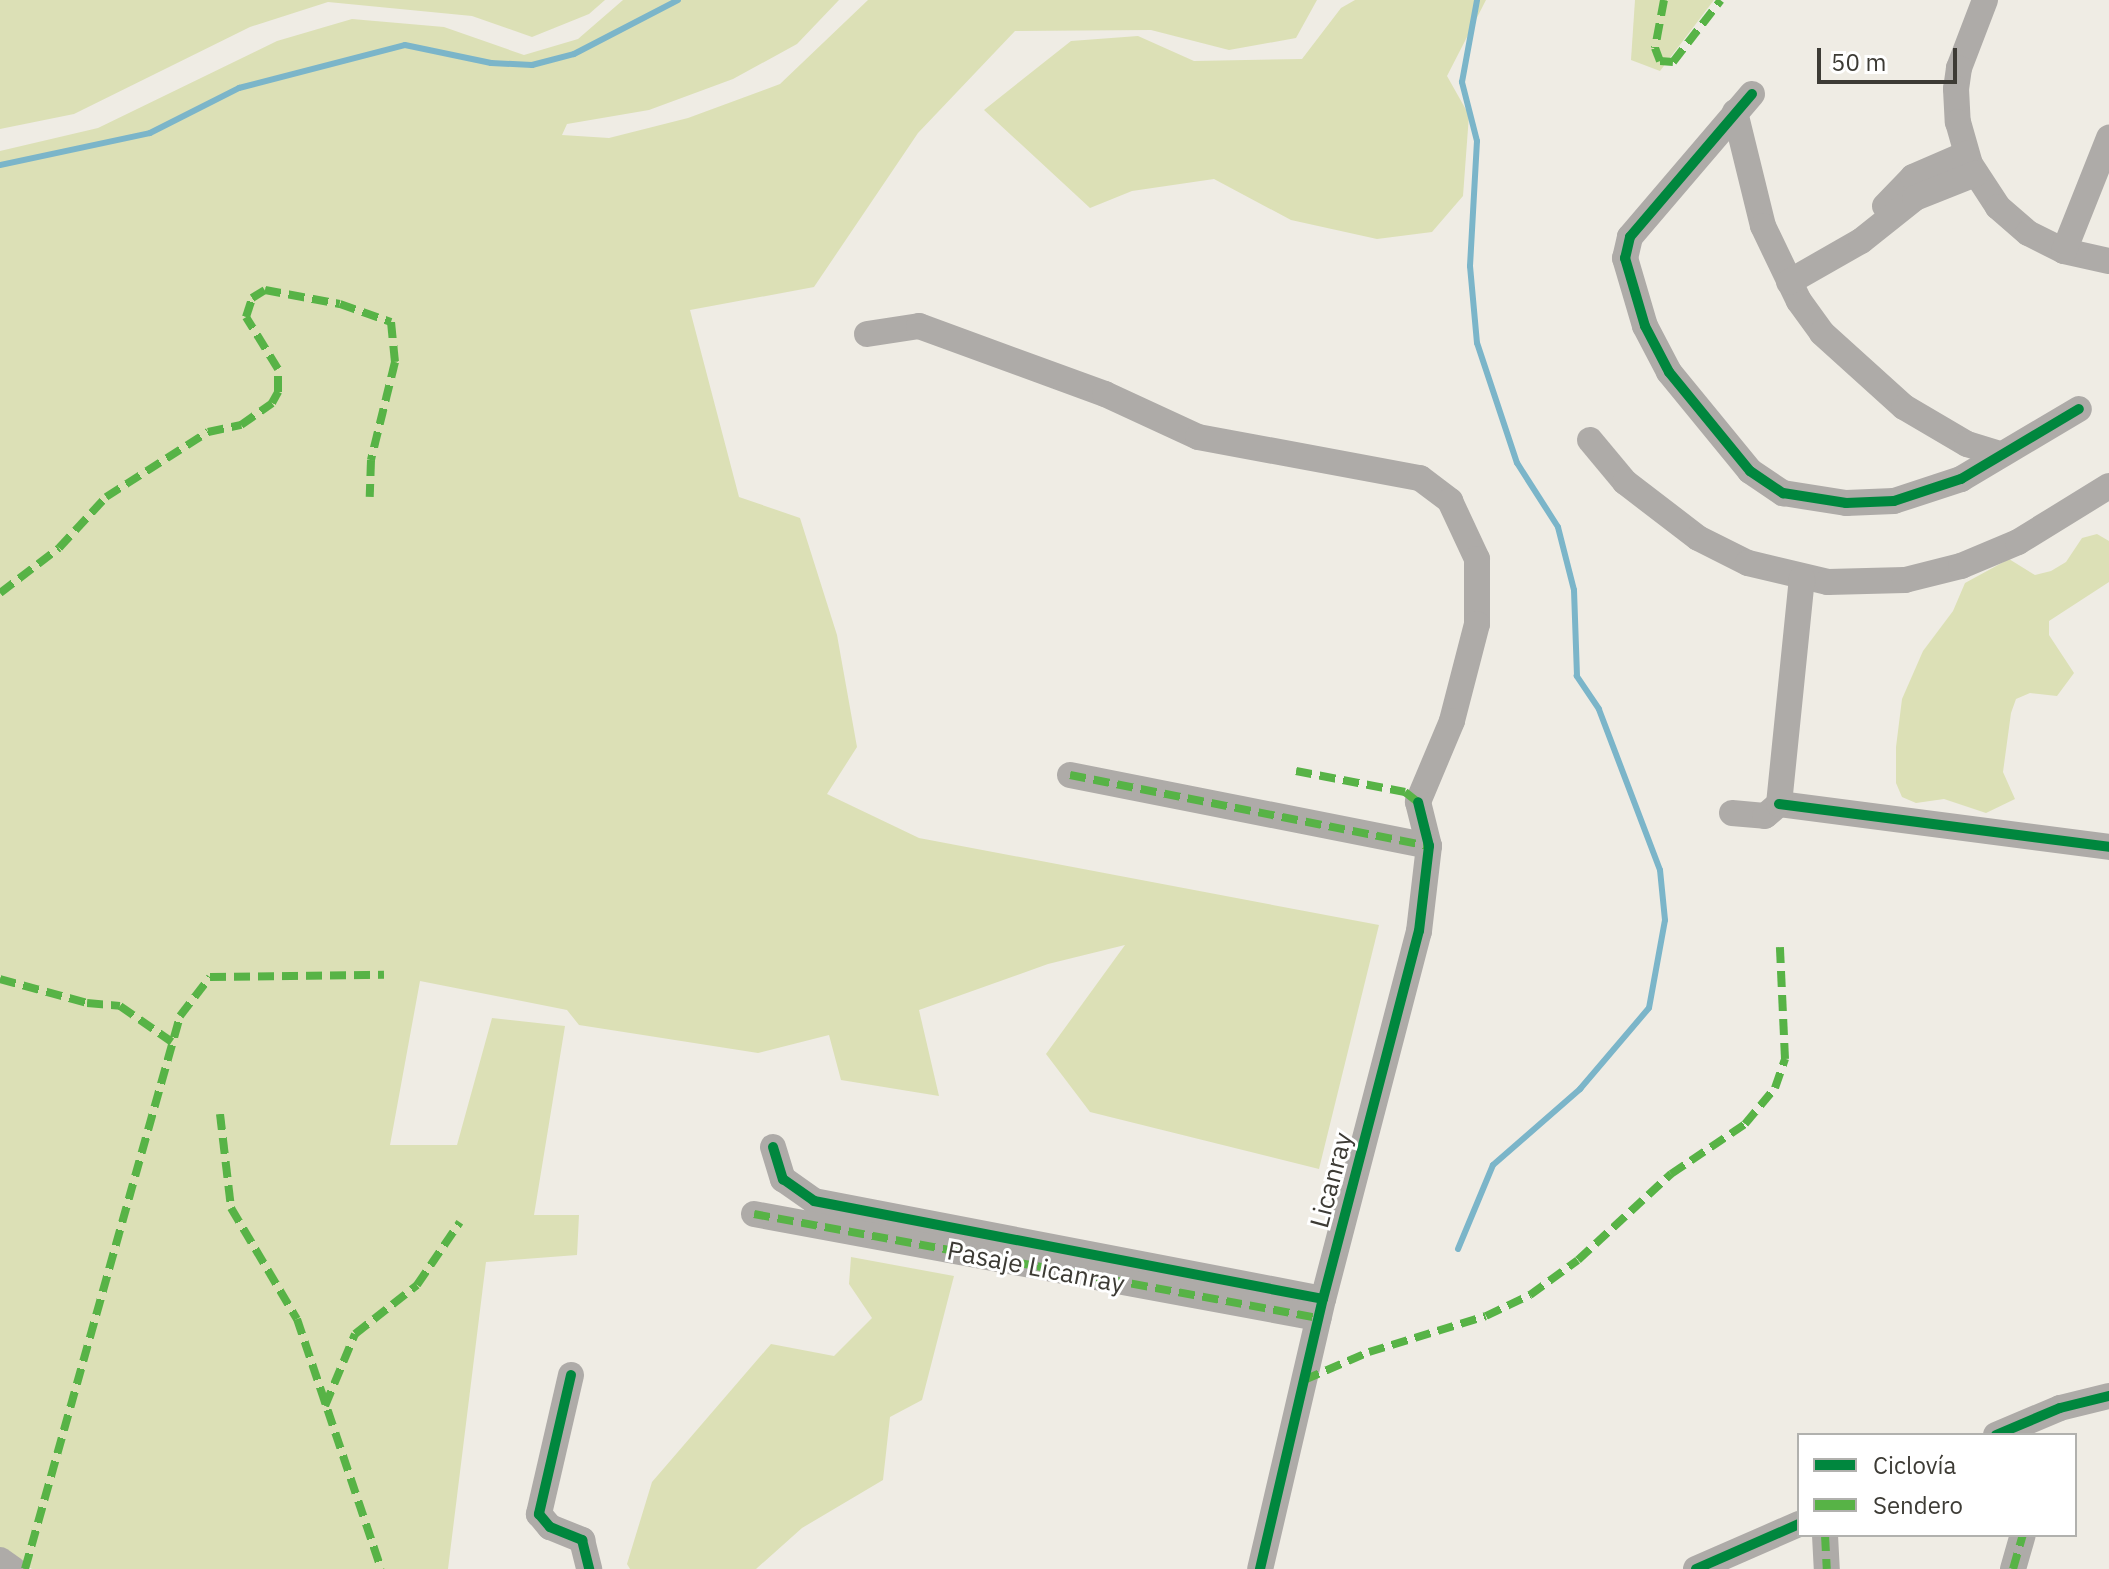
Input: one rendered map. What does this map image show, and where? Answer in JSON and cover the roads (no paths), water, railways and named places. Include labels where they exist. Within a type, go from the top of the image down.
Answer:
[{"type":"street","points":[[1985,0],[1959,68],[1956,111],[1970,164],[2012,221],[2064,251],[2109,261]]},
{"type":"street","points":[[2000,454],[1978,435],[1891,385],[1836,330],[1794,279],[1773,217],[1744,103],[1630,237],[1628,274],[1645,326],[1669,372],[1719,439],[1750,471],[1769,486],[1799,496],[1846,503],[1894,501],[1950,484],[2079,409]]},
{"type":"street","points":[[2064,251],[2109,138]]},
{"type":"street","points":[[1794,279],[1877,228],[1883,209],[1913,177],[1970,164]]},
{"type":"street","name":"Licanray","points":[[867,334],[919,326],[1105,394],[1198,437],[1420,478],[1450,501],[1477,559],[1477,624],[1452,721],[1418,802],[1429,846],[1419,931],[1320,1309],[1260,1569]]},
{"type":"street","points":[[1590,440],[1625,482],[1698,538],[1748,563],[1802,578],[1879,582],[1961,566],[2018,542],[2109,486]]},
{"type":"street","points":[[1732,813],[1765,816],[1779,804],[1802,578]]},
{"type":"street","points":[[1070,775],[1429,846]]},
{"type":"street","points":[[1779,804],[2109,847]]},
{"type":"street","points":[[773,1147],[783,1179],[814,1201],[1320,1309]]},
{"type":"street","name":"Pasaje Licanray","points":[[754,1214],[1320,1309]]},
{"type":"street","points":[[571,1375],[539,1514],[550,1527],[582,1540],[589,1569]]},
{"type":"street","points":[[2005,1433],[2033,1427],[2109,1396]]},
{"type":"street","points":[[1700,1568],[1797,1525]]},
{"type":"street","points":[[1825,1537],[1827,1569]]},
{"type":"street","points":[[2013,1569],[2022,1537]]},
{"type":"street","points":[[0,1560],[13,1569]]},
{"type":"waterway","points":[[0,165],[150,133],[239,88],[405,45],[491,63],[532,65],[574,54],[678,0]]},
{"type":"waterway","points":[[1458,1249],[1493,1165],[1580,1089],[1649,1008],[1665,920],[1660,870],[1599,709],[1577,676],[1574,590],[1558,527],[1517,463],[1477,343],[1470,266],[1477,141],[1462,82],[1477,0]]}]
